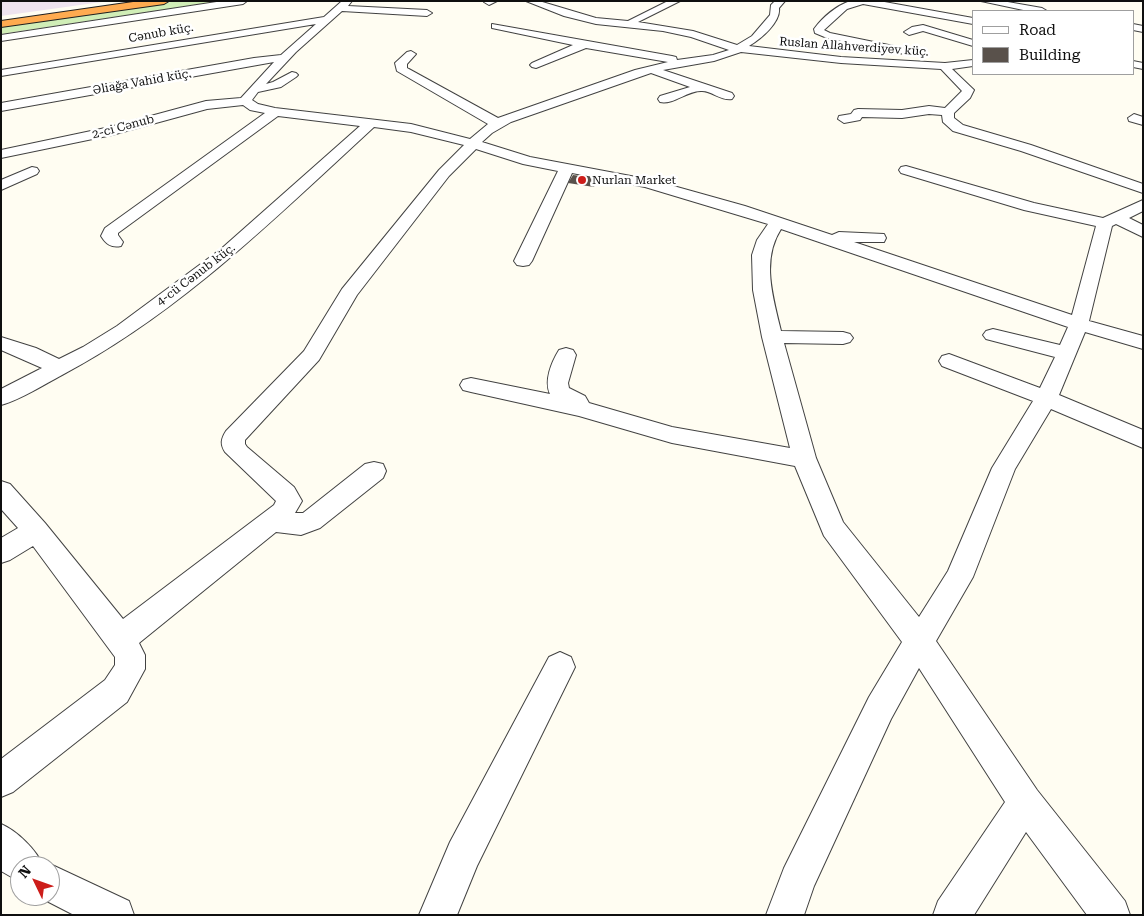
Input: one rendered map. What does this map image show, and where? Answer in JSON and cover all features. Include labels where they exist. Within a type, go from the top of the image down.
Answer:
[{"type":"highway","points":[[1,20],[138,1]]},
{"type":"highway","points":[[1,24],[164,1]]},
{"type":"street","points":[[1,38],[244,1]]},
{"type":"street","points":[[392,11],[417,1]]},
{"type":"street","points":[[489,2],[493,1]]},
{"type":"street","name":"Ruslan Allahverdiyev küç.","points":[[530,1],[579,17],[609,23],[677,30],[740,48],[840,60],[945,66],[972,63]]},
{"type":"street","points":[[121,639],[274,521],[283,512],[289,501],[285,494],[239,453],[233,446],[234,437],[312,356],[349,293],[360,278],[444,173],[474,144],[497,123],[601,84],[681,62],[723,56],[756,38],[776,14],[774,7],[781,1]]},
{"type":"street","points":[[918,53],[826,35],[819,31],[819,29],[840,10],[851,3],[863,1],[972,20]]},
{"type":"street","points":[[985,1],[1037,10]]},
{"type":"street","points":[[536,65],[608,36],[637,19],[675,2],[689,4]]},
{"type":"street","points":[[427,13],[381,11],[343,5],[284,58],[250,95],[254,107],[275,112],[411,128],[474,144],[528,161],[647,183],[704,198],[1079,324],[1143,343]]},
{"type":"street","points":[[376,21],[381,11]]},
{"type":"street","points":[[90,12],[94,24]]},
{"type":"street","name":"Cənub küç.","points":[[1,73],[325,20]]},
{"type":"street","points":[[495,26],[582,45],[664,57],[681,62]]},
{"type":"street","points":[[909,32],[923,28],[972,43]]},
{"type":"street","points":[[411,54],[401,63],[401,69],[479,116],[497,123]]},
{"type":"street","points":[[934,54],[972,58]]},
{"type":"street","name":"Əliağa Vahid küç.","points":[[1,107],[254,61],[284,58]]},
{"type":"street","points":[[945,66],[948,72],[968,90],[966,95],[948,112],[948,119],[958,128],[1026,148],[1143,190]]},
{"type":"street","points":[[651,69],[728,96]]},
{"type":"street","name":"2-ci Cənub","points":[[1,154],[112,131],[250,95],[271,88],[292,75]]},
{"type":"street","points":[[664,99],[701,87]]},
{"type":"street","points":[[841,113],[855,117],[858,114],[902,114],[929,110],[948,112]]},
{"type":"street","points":[[115,242],[109,236],[110,231],[275,112]]},
{"type":"street","name":"4-cü Cənub küç.","points":[[1,398],[90,352],[124,330],[227,253],[370,123]]},
{"type":"street","points":[[523,261],[567,168]]},
{"type":"street","points":[[906,170],[1054,214],[1111,220],[1143,232]]},
{"type":"street","points":[[1,186],[32,171]]},
{"type":"street","points":[[785,915],[797,881],[859,750],[901,669],[959,577],[1004,468],[1046,398],[1067,353],[1079,324],[1100,236],[1111,220],[1143,205]]},
{"type":"street","points":[[777,222],[765,240],[761,255],[762,290],[772,337],[804,458],[833,528],[919,640],[1025,802],[1110,915]]},
{"type":"street","points":[[828,240],[842,236],[878,238]]},
{"type":"street","points":[[994,335],[1067,353]]},
{"type":"street","points":[[772,337],[843,338]]},
{"type":"street","points":[[1,343],[28,353],[59,368]]},
{"type":"street","points":[[566,355],[557,383],[560,392],[577,401],[580,408]]},
{"type":"street","points":[[949,361],[1046,398],[1143,440]]},
{"type":"street","points":[[471,386],[580,408],[672,435],[776,455],[804,458]]},
{"type":"street","points":[[274,521],[301,524],[311,521],[374,471]]},
{"type":"street","points":[[1,491],[36,531],[121,639],[130,655],[130,670],[116,691],[1,780]]},
{"type":"street","points":[[1,552],[36,531]]},
{"type":"street","points":[[438,915],[463,855],[560,667]]},
{"type":"street","points":[[952,915],[1025,802]]},
{"type":"street","points":[[1,842],[13,856]]},
{"type":"street","points":[[60,888],[115,915]]},
{"type":"shaded area","points":[[1,1],[109,1],[1,16]]},
{"type":"green space","points":[[178,1],[222,1],[1,34],[1,27]]},
{"type":"building","points":[[573,175],[599,178],[594,187],[568,183]]},
{"type":"place","name":"Nurlan Market","points":[[582,180]]}]
